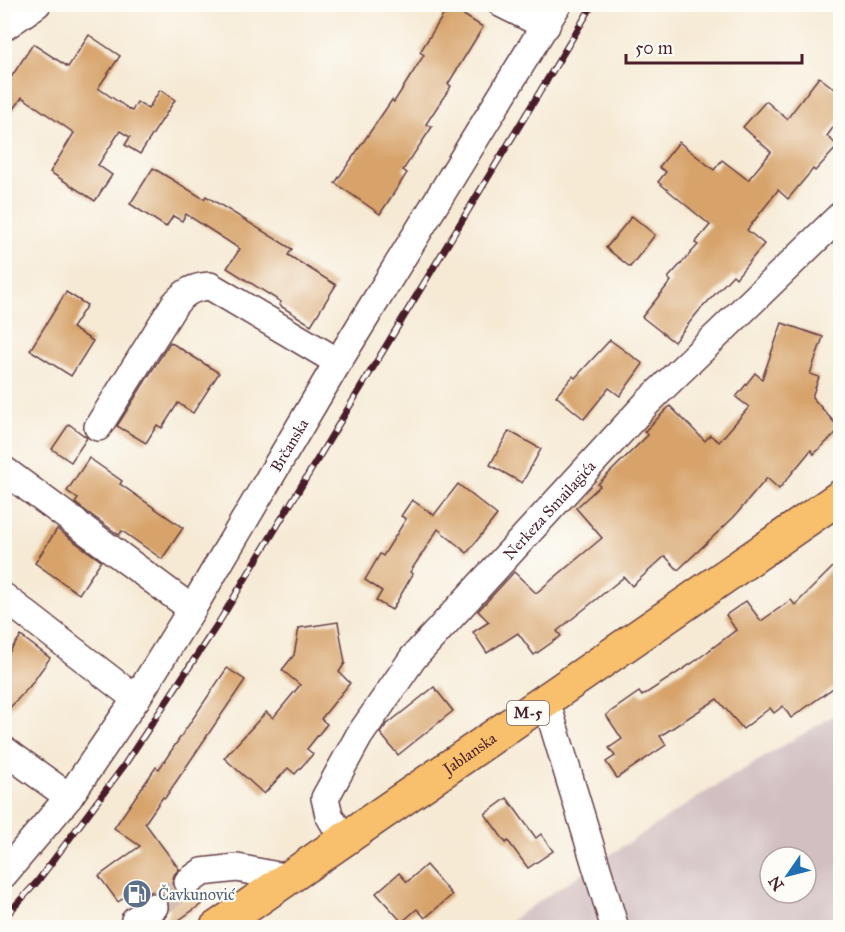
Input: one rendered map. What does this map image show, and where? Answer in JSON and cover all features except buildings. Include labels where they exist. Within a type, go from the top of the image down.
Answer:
[{"type":"main road","name":"Jablanska","points":[[216,927],[840,497]]},
{"type":"street","points":[[4,27],[37,4]]},
{"type":"street","points":[[502,4],[552,15]]},
{"type":"street","name":"Brčanska","points":[[7,865],[69,797],[136,699],[338,362],[552,15]]},
{"type":"street","name":"Nerkeza Smailagića","points":[[343,838],[329,815],[326,798],[359,736],[413,658],[648,402],[840,216]]},
{"type":"street","points":[[98,427],[174,305],[180,297],[196,287],[210,286],[338,362]]},
{"type":"street","points":[[4,470],[192,609]]},
{"type":"street","points":[[4,597],[136,699]]},
{"type":"street","points":[[546,700],[615,927]]},
{"type":"street","points":[[4,750],[69,797]]},
{"type":"street","points":[[188,882],[202,872],[237,868],[288,878]]},
{"type":"street","points":[[133,927],[135,920],[154,907]]},
{"type":"shaded area","points":[[840,712],[840,927],[503,928],[517,916],[709,790]]},
{"type":"tunnel","points":[[154,907],[188,882]]},
{"type":"railway","points":[[4,918],[37,882],[123,767],[219,622],[593,4]]},
{"type":"place","name":"Čavkunović","points":[[137,894]]}]
